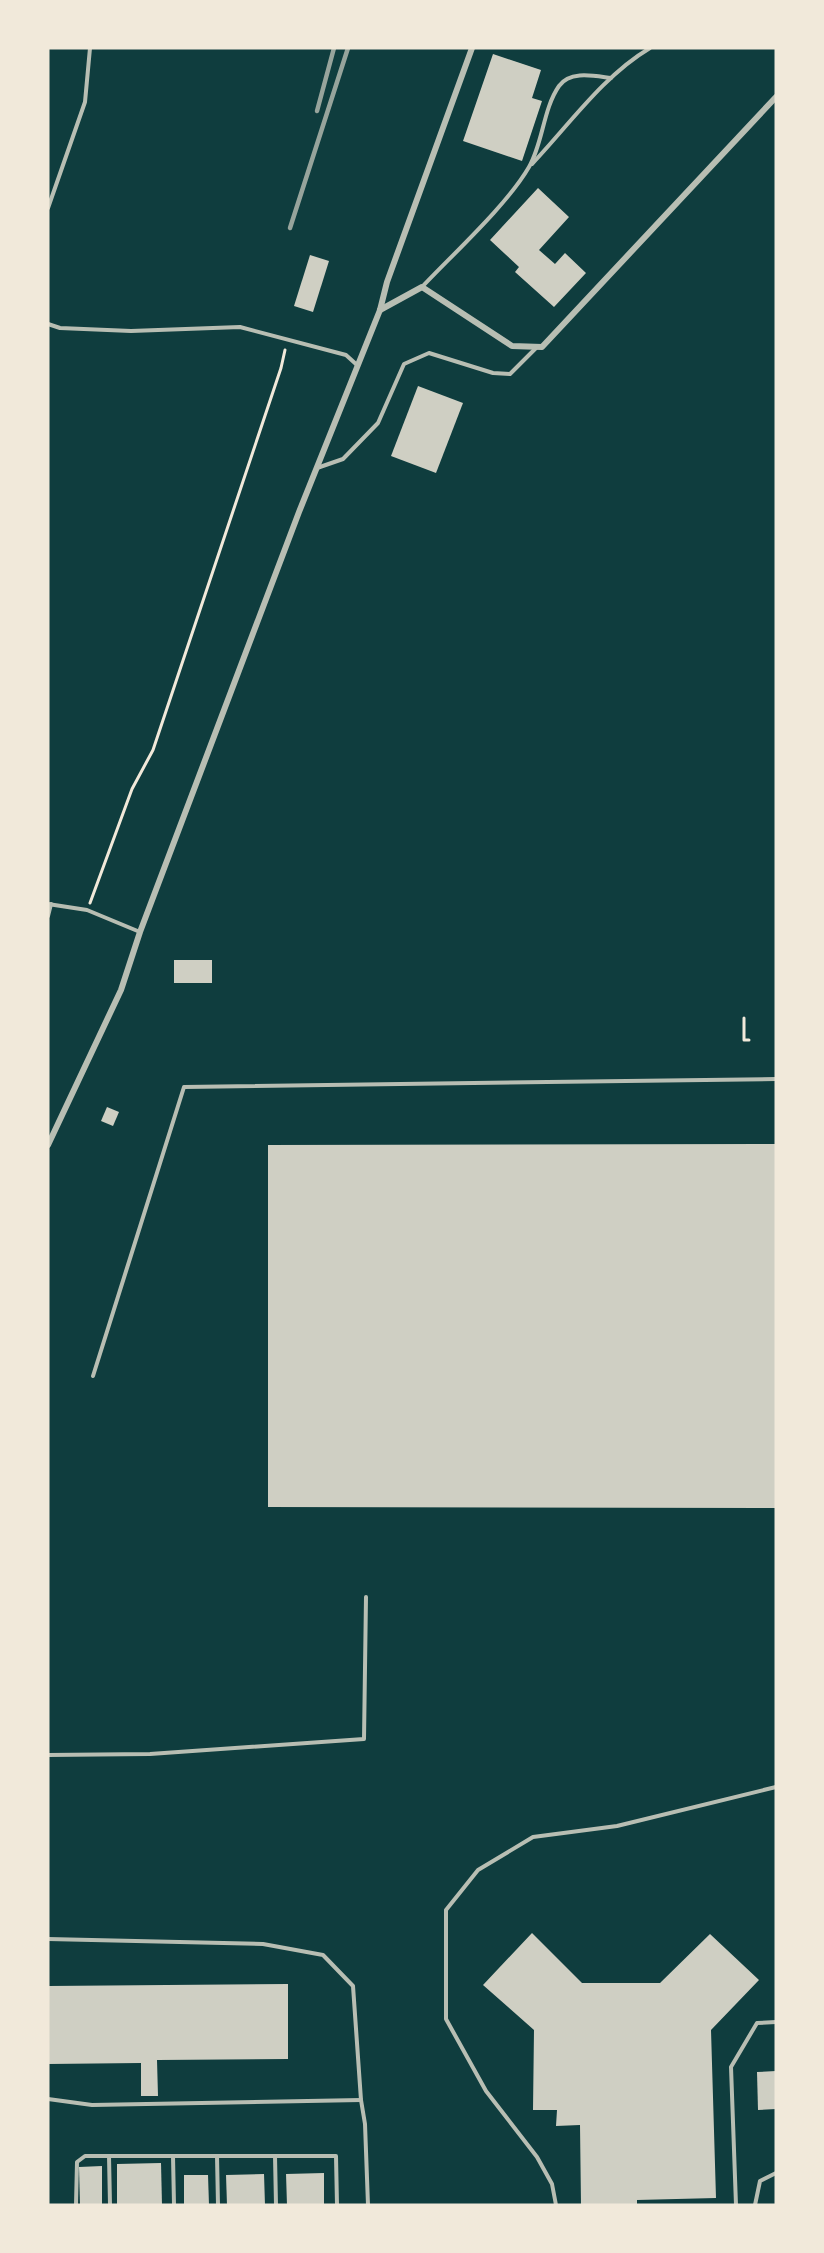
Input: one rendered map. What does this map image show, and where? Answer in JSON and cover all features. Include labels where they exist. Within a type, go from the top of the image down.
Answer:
[{"type":"street","points":[[48,1145],[122,990],[140,932],[316,468],[380,310],[387,282],[472,48]]},
{"type":"street","points":[[380,310],[422,287],[512,346],[542,347],[776,97]]},
{"type":"lane","points":[[48,208],[85,102],[90,48]]},
{"type":"lane","points":[[422,287],[505,198],[529,167],[611,78],[631,59],[650,48]]},
{"type":"lane","points":[[529,167],[560,85],[573,76],[611,78]]},
{"type":"lane","points":[[48,324],[60,328],[131,331],[240,327],[346,354],[358,366]]},
{"type":"lane","points":[[316,468],[343,459],[378,423],[404,364],[429,353],[493,373],[510,374],[537,347]]},
{"type":"lane","points":[[48,916],[50,904],[87,910],[140,932]]},
{"type":"lane","points":[[93,1376],[184,1087],[776,1079]]},
{"type":"lane","points":[[48,1755],[150,1754],[364,1739],[366,1597]]},
{"type":"lane","points":[[556,2205],[552,2184],[542,2166],[486,2091],[446,2019],[446,1910],[478,1870],[533,1837],[616,1826],[776,1787]]},
{"type":"lane","points":[[48,1939],[263,1944],[323,1955],[353,1986],[361,2100],[365,2124],[368,2205]]},
{"type":"lane","points":[[736,2205],[731,2067],[757,2024],[776,2022]]},
{"type":"lane","points":[[48,2099],[92,2105],[361,2100]]},
{"type":"lane","points":[[76,2205],[77,2162],[85,2156],[336,2156],[337,2205]]},
{"type":"lane","points":[[109,2156],[110,2205]]},
{"type":"lane","points":[[173,2156],[174,2205]]},
{"type":"lane","points":[[218,2156],[218,2205]]},
{"type":"lane","points":[[275,2156],[276,2205]]},
{"type":"lane","points":[[755,2205],[760,2181],[776,2174]]},
{"type":"path","points":[[87,910],[132,789],[153,750],[281,368],[287,339]]},
{"type":"path","points":[[744,1018],[744,1040],[749,1040]]},
{"type":"building","points":[[493,54],[541,70],[532,98],[542,101],[522,161],[463,141]]},
{"type":"building","points":[[538,188],[569,217],[539,250],[555,264],[565,253],[586,273],[554,307],[515,272],[519,267],[490,240]]},
{"type":"building","points":[[310,255],[329,261],[313,312],[294,306]]},
{"type":"building","points":[[418,386],[463,403],[436,473],[391,456]]},
{"type":"building","points":[[174,960],[212,960],[212,983],[174,983]]},
{"type":"building","points":[[107,1107],[119,1112],[113,1126],[101,1121]]},
{"type":"building","points":[[776,1144],[776,1508],[268,1507],[268,1145]]},
{"type":"building","points":[[532,1933],[582,1983],[660,1983],[710,1934],[759,1980],[711,2030],[716,2198],[637,2200],[637,2205],[581,2205],[580,2125],[556,2126],[557,2110],[533,2110],[534,2030],[483,1985]]},
{"type":"building","points":[[288,1984],[288,2059],[157,2060],[158,2096],[141,2096],[141,2063],[48,2064],[48,1986]]},
{"type":"building","points":[[776,2071],[776,2109],[758,2110],[757,2072]]},
{"type":"building","points":[[161,2163],[162,2205],[117,2205],[117,2164]]},
{"type":"building","points":[[102,2166],[102,2205],[80,2205],[79,2167]]},
{"type":"building","points":[[324,2173],[324,2205],[287,2205],[286,2174]]},
{"type":"building","points":[[264,2174],[265,2205],[227,2205],[226,2175]]},
{"type":"building","points":[[184,2175],[208,2175],[209,2205],[184,2205]]},
{"type":"railway","points":[[317,111],[334,48]]},
{"type":"railway","points":[[290,228],[348,48]]}]
